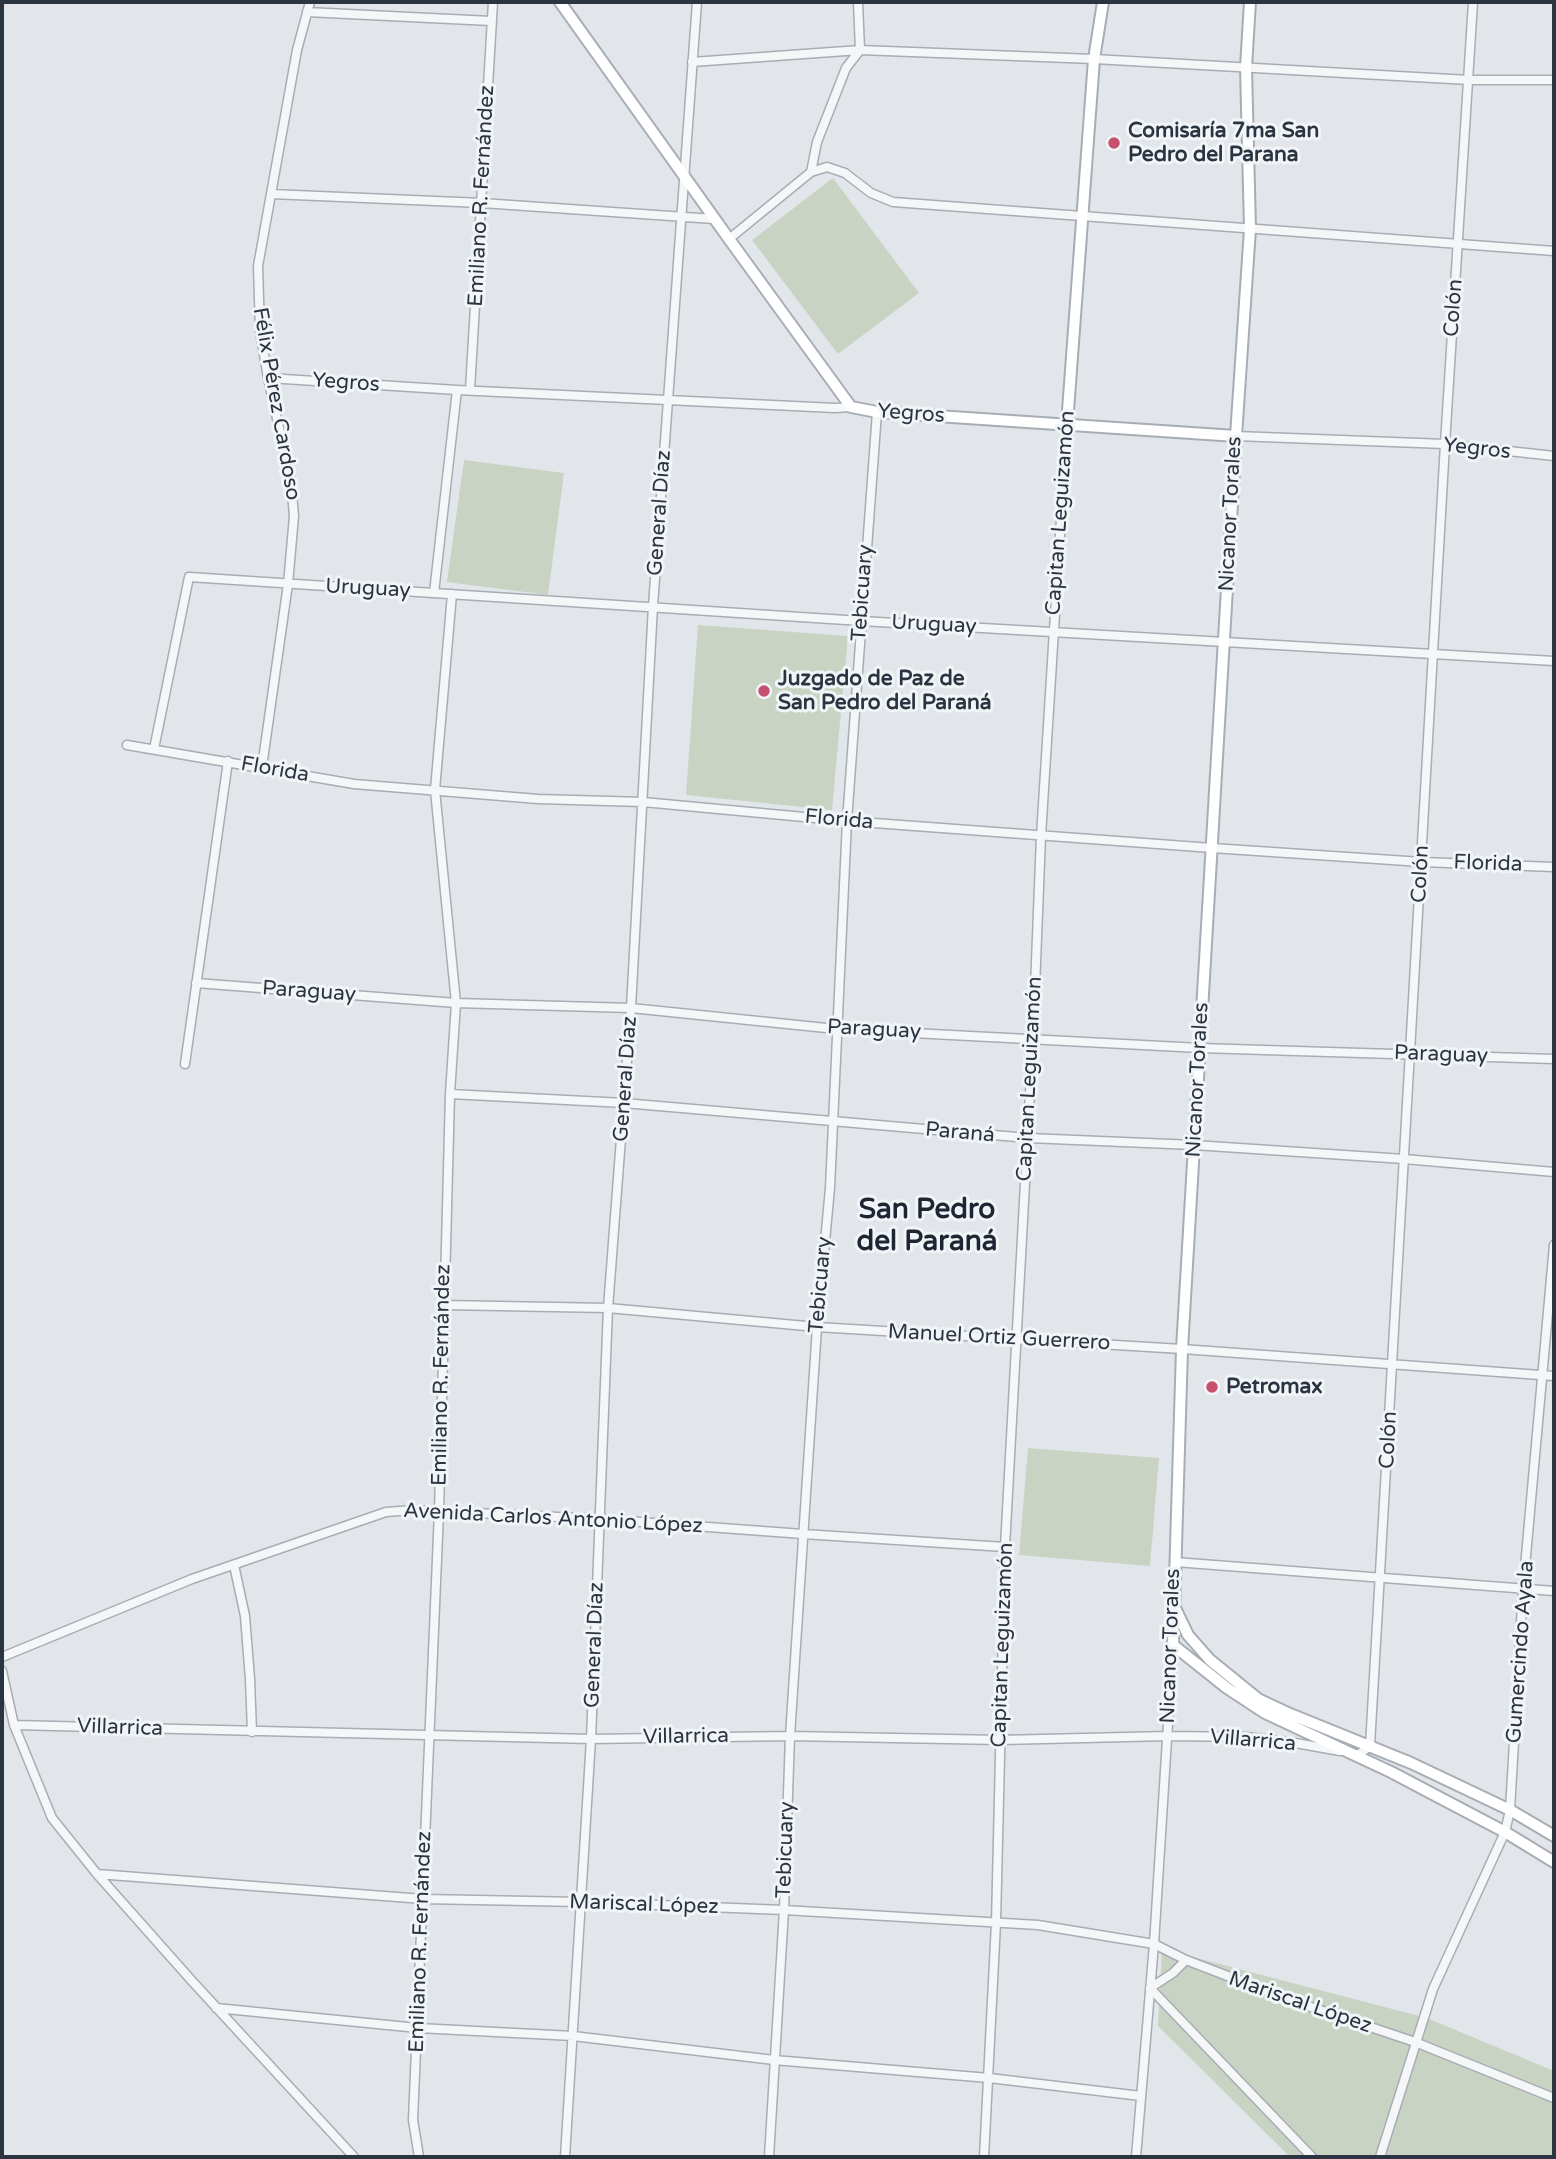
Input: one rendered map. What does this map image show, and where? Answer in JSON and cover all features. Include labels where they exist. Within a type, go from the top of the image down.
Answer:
[{"type":"street","name":"Félix Pérez Cardoso","points":[[262,767],[288,584],[294,516],[292,494],[268,378],[259,312],[258,266],[297,50],[310,2]]},
{"type":"street","name":"Emiliano R. Fernández","points":[[470,390],[493,2]]},
{"type":"street","points":[[560,2],[851,407]]},
{"type":"street","name":"General Díaz","points":[[565,2157],[591,1739],[608,1308],[631,1008],[653,606],[697,2]]},
{"type":"street","points":[[811,172],[817,142],[846,68],[860,50],[858,2]]},
{"type":"street","name":"Capitan Leguizamón","points":[[984,2157],[996,1923],[1005,1547],[1018,1339],[1041,836],[1082,216],[1094,59],[1102,2]]},
{"type":"street","name":"Nicanor Torales","points":[[1136,2157],[1168,1736],[1182,1349],[1250,229],[1246,66],[1250,2]]},
{"type":"street","name":"Colón","points":[[1370,1746],[1444,444],[1473,2]]},
{"type":"street","points":[[307,12],[491,22]]},
{"type":"street","points":[[692,62],[860,50],[1246,66],[1469,80],[1554,80]]},
{"type":"street","points":[[729,239],[811,172],[827,167],[845,173],[871,193],[893,202],[1554,251]]},
{"type":"street","points":[[271,194],[482,203],[715,219]]},
{"type":"street","name":"Yegros","points":[[268,378],[457,390],[851,407],[877,412],[1236,436],[1444,444],[1554,456]]},
{"type":"street","points":[[434,593],[457,390]]},
{"type":"street","name":"Tebicuary","points":[[769,2157],[784,1910],[790,1736],[817,1327],[834,1123],[847,821],[877,412]]},
{"type":"street","name":"Uruguay","points":[[154,750],[189,577],[861,621],[1554,661]]},
{"type":"street","name":"Emiliano R. Fernández","points":[[419,2157],[413,2120],[439,1512],[450,1094],[456,1003],[435,790],[452,594]]},
{"type":"street","name":"Florida","points":[[127,745],[354,784],[538,799],[643,802],[847,821],[1212,848],[1422,862],[1554,867]]},
{"type":"street","points":[[186,1064],[195,983],[228,761]]},
{"type":"street","name":"Paraguay","points":[[195,983],[456,1003],[631,1008],[836,1029],[1200,1048],[1554,1059]]},
{"type":"street","name":"Paraná","points":[[450,1094],[624,1103],[1028,1138],[1194,1145],[1554,1172]]},
{"type":"street","name":"Gumercindo Ayala","points":[[1380,2157],[1433,1989],[1505,1832],[1510,1810],[1523,1589],[1554,1245]]},
{"type":"street","name":"Manuel Ortiz Guerrero","points":[[444,1305],[608,1308],[817,1327],[1182,1349],[1554,1376]]},
{"type":"street","name":"Avenida Carlos Antonio López","points":[[2,1657],[192,1579],[386,1512],[600,1518],[803,1535],[1005,1547]]},
{"type":"street","points":[[1175,1562],[1554,1591]]},
{"type":"street","points":[[233,1565],[245,1616],[252,1732]]},
{"type":"street","name":"Villarrica","points":[[1173,1603],[1188,1635],[1210,1660],[1240,1686],[1268,1704],[1412,1763],[1510,1810],[1554,1836]]},
{"type":"street","name":"Villarrica","points":[[1173,1645],[1227,1688],[1265,1713],[1357,1755],[1505,1832],[1554,1862]]},
{"type":"street","points":[[2,1671],[14,1725],[52,1818],[97,1874],[216,2008],[354,2157]]},
{"type":"street","name":"Villarrica","points":[[14,1725],[591,1739],[790,1736],[1000,1740],[1168,1736],[1269,1739],[1357,1755]]},
{"type":"street","points":[[1357,1755],[1370,1746]]},
{"type":"street","name":"Mariscal López","points":[[97,1874],[423,1899],[784,1910],[1038,1925],[1154,1944],[1186,1960],[1290,2000],[1416,2042],[1554,2098]]},
{"type":"street","points":[[1186,1960],[1173,1973],[1150,1988],[1312,2157]]},
{"type":"street","points":[[216,2008],[418,2028],[573,2036],[774,2060],[989,2078],[1141,2096]]},
{"type":"green space","points":[[833,178],[919,293],[838,354],[752,240]]},
{"type":"green space","points":[[464,460],[564,473],[548,595],[447,582]]},
{"type":"green space","points":[[698,625],[848,636],[832,810],[686,795]]},
{"type":"green space","points":[[1028,1448],[1159,1458],[1150,1566],[1019,1555]]},
{"type":"green space","points":[[1162,1949],[1427,2018],[1554,2071],[1554,2157],[1290,2157],[1158,2026]]},
{"type":"place","name":"Comisaría 7ma San Pedro del Parana","points":[[1114,143]]},
{"type":"place","name":"Juzgado de Paz de San Pedro del Paraná","points":[[764,691]]},
{"type":"place","name":"Petromax","points":[[1212,1387]]},
{"type":"district","name":"San Pedro del Paraná","points":[[927,1227]]}]
